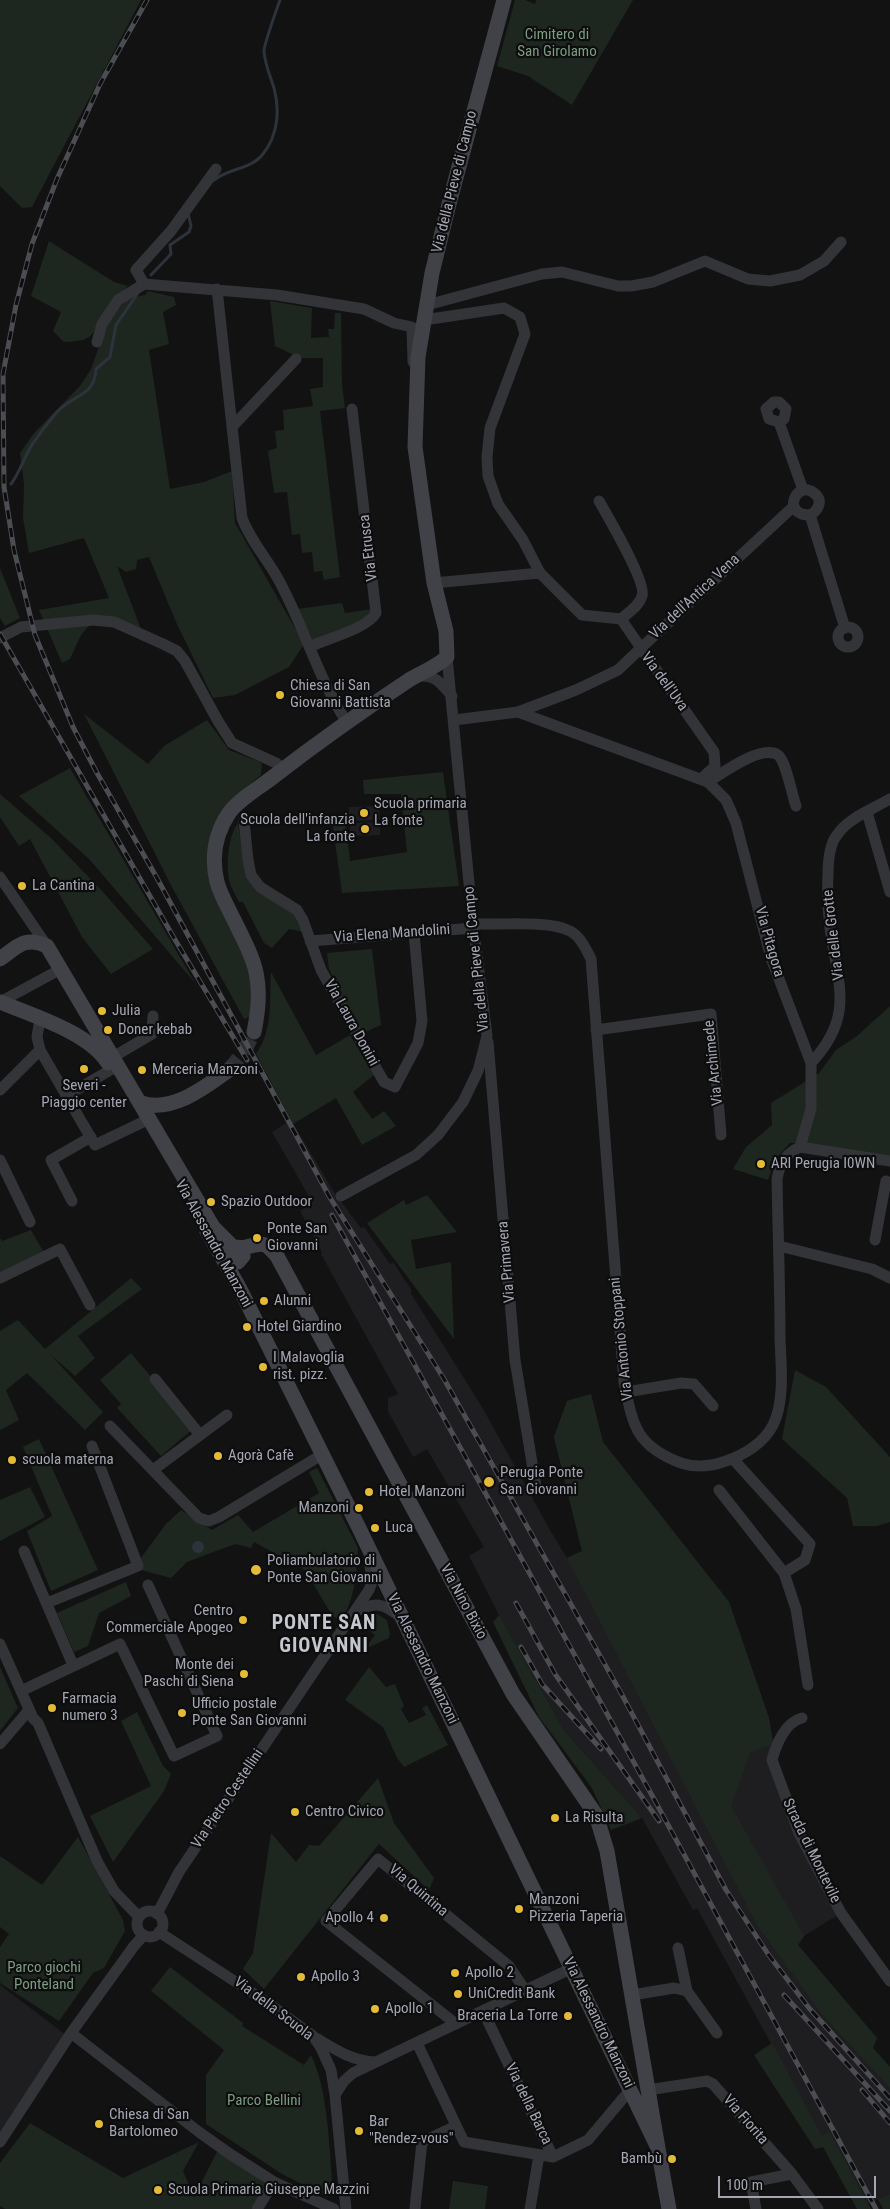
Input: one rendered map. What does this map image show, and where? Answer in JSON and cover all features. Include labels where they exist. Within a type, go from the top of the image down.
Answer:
[{"type":"main road","name":"Via della Pieve di Campo","points":[[447,657],[446,631],[434,583],[414,447],[418,367],[425,313],[463,145],[504,0]]},
{"type":"main road","points":[[254,1032],[260,1006],[259,980],[253,957],[217,883],[214,860],[217,835],[230,811],[283,769],[346,721],[416,676],[437,667],[447,657]]},
{"type":"main road","points":[[0,958],[24,942],[32,941],[47,946]]},
{"type":"main road","name":"Via Alessandro Manzoni","points":[[47,946],[84,1008],[143,1122],[240,1289],[323,1454],[572,1968],[640,2087]]},
{"type":"main road","name":"Via Alessandro Manzoni","points":[[0,1002],[62,1028],[92,1045],[113,1063],[141,1103],[213,1227],[233,1253]]},
{"type":"main road","points":[[62,1028],[72,1028],[78,1024],[84,1008]]},
{"type":"main road","points":[[160,1135],[159,1127],[164,1117],[182,1100],[228,1070]]},
{"type":"main road","points":[[141,1103],[155,1106],[182,1100]]},
{"type":"main road","points":[[209,1235],[233,1253],[240,1289]]},
{"type":"main road","name":"Via Nino Bixio","points":[[233,1253],[262,1243],[266,1244],[277,1256],[513,1694],[596,1815],[607,1851],[632,1995],[640,2087],[658,2148],[669,2209]]},
{"type":"street","points":[[97,342],[102,324],[118,300],[144,284],[136,270],[171,231],[216,169]]},
{"type":"street","points":[[425,313],[542,274],[562,272],[618,286],[631,286],[653,282],[705,261],[717,264],[748,279],[770,281],[800,275],[824,261],[841,242]]},
{"type":"street","name":"Via della Pieve di Campo","points":[[144,284],[277,295],[364,309],[394,322],[409,325],[413,330],[412,360],[418,367]]},
{"type":"street","points":[[217,289],[234,426],[242,518],[247,532],[276,576],[310,646],[328,691],[346,721]]},
{"type":"street","points":[[425,313],[504,308],[520,317],[526,334],[490,428],[487,457],[488,476],[498,504],[523,540],[540,573],[582,615],[621,619],[639,603],[643,594],[642,587],[599,501]]},
{"type":"street","points":[[234,426],[296,358]]},
{"type":"street","name":"Via Etrusca","points":[[310,646],[373,620],[376,613],[352,409]]},
{"type":"street","points":[[779,422],[803,490],[810,490],[816,493],[819,499],[819,506],[816,512],[810,515],[803,515],[797,512],[794,506]]},
{"type":"street","name":"Via dell'Antica Vena","points":[[621,619],[641,648],[794,506],[794,499],[797,493],[803,490]]},
{"type":"street","points":[[810,515],[845,628]]},
{"type":"street","points":[[434,583],[540,573]]},
{"type":"street","points":[[0,638],[20,627],[93,620],[114,622],[163,644],[177,651],[185,661],[232,742],[276,763],[283,769]]},
{"type":"street","name":"Via dell'Uva","points":[[454,720],[518,712],[576,690],[618,670],[641,648],[714,752],[715,766],[705,781],[518,712]]},
{"type":"street","name":"Via della Pieve di Campo","points":[[341,1196],[416,1155],[438,1135],[463,1102],[478,1071],[487,1036],[473,926],[447,657]]},
{"type":"street","points":[[416,676],[430,675],[452,696]]},
{"type":"street","points":[[705,781],[748,758],[767,752],[778,756],[783,763],[796,806]]},
{"type":"street","name":"Via Pitagora","points":[[705,781],[726,800],[736,823],[771,958],[812,1063],[811,1109],[800,1147]]},
{"type":"street","name":"Via delle Grotte","points":[[812,1063],[823,1051],[835,1031],[841,1004],[840,978],[830,928],[827,894],[828,863],[831,847],[836,835],[849,823],[890,799]]},
{"type":"street","points":[[867,812],[890,892]]},
{"type":"street","name":"Via Laura Donini","points":[[244,821],[251,876],[260,887],[297,910],[303,920],[321,970],[384,1082],[395,1087],[418,1043],[422,1021],[414,933]]},
{"type":"street","name":"Via Alessandro Manzoni","points":[[0,877],[47,946]]},
{"type":"street","points":[[24,942],[28,937],[31,925]]},
{"type":"street","name":"Via Elena Mandolini","points":[[310,941],[414,933],[473,926]]},
{"type":"street","name":"Via Antonio Stoppani","points":[[473,926],[555,926],[572,932],[583,943],[591,959],[626,1392],[637,1432],[651,1448],[684,1464],[702,1466],[733,1459],[755,1446],[773,1426],[778,1411],[780,1360],[777,1179],[779,1165],[786,1156],[800,1147]]},
{"type":"street","points":[[0,1002],[60,968]]},
{"type":"street","name":"Via Archimede","points":[[596,1030],[711,1014],[721,1135]]},
{"type":"street","points":[[66,1096],[152,1034],[153,1016]]},
{"type":"street","points":[[40,1019],[38,1037],[40,1050],[93,1141]]},
{"type":"street","name":"Via Primavera","points":[[487,1036],[515,1360],[536,1487]]},
{"type":"street","points":[[0,1090],[40,1050]]},
{"type":"street","points":[[72,1201],[51,1160],[93,1141],[143,1122]]},
{"type":"street","points":[[800,1147],[890,1161]]},
{"type":"street","points":[[0,1160],[30,1222]]},
{"type":"street","points":[[875,1240],[885,1210],[886,1182]]},
{"type":"street","points":[[779,1246],[872,1269],[890,1278]]},
{"type":"street","points":[[0,1278],[60,1249],[90,1305]]},
{"type":"street","points":[[155,1379],[200,1435]]},
{"type":"street","points":[[626,1392],[681,1382],[694,1384],[713,1406]]},
{"type":"street","points":[[153,1470],[227,1415]]},
{"type":"street","points":[[110,1426],[198,1518],[209,1520],[225,1514],[323,1454]]},
{"type":"street","points":[[47,1603],[138,1566],[92,1446]]},
{"type":"street","points":[[733,1459],[810,1544],[805,1560],[784,1573]]},
{"type":"street","points":[[719,1490],[784,1573],[796,1609],[808,1685]]},
{"type":"street","name":"Via Pietro Cestellini","points":[[157,1914],[179,1872],[355,1612],[372,1582],[372,1569],[358,1526]]},
{"type":"street","points":[[24,1551],[74,1665]]},
{"type":"street","points":[[21,1691],[120,1644],[174,1756],[216,1736],[148,1585]]},
{"type":"street","points":[[355,1612],[375,1604],[383,1605],[403,1618]]},
{"type":"street","points":[[0,1644],[31,1714],[32,1726],[96,1861],[114,1891],[139,1917]]},
{"type":"street","points":[[0,1744],[31,1714]]},
{"type":"street","name":"Strada di Montevile","points":[[802,1718],[789,1726],[775,1749],[772,1760],[799,1832],[841,1913],[890,1981]]},
{"type":"street","name":"Via Quintina","points":[[456,2024],[326,1921],[378,1859],[509,1966],[525,1990]]},
{"type":"street","points":[[149,1911],[157,1914],[162,1925],[159,1932],[152,1937],[144,1935],[137,1925],[139,1917],[149,1911]]},
{"type":"street","name":"Via della Scuola","points":[[159,1932],[237,1981],[313,2036],[331,2070],[346,2209]]},
{"type":"street","points":[[0,2142],[71,2033],[144,1935]]},
{"type":"street","points":[[678,1948],[687,1991],[717,2033]]},
{"type":"street","points":[[335,2095],[344,2081],[354,2073],[572,1968]]},
{"type":"street","points":[[632,1995],[674,1988],[687,1991]]},
{"type":"street","name":"Via della Barca","points":[[483,2011],[553,2157],[588,2140],[640,2087]]},
{"type":"street","points":[[71,2033],[199,2132],[274,2182],[334,2209]]},
{"type":"street","points":[[313,2036],[343,2055],[359,2060],[376,2062]]},
{"type":"street","points":[[417,2042],[464,2142],[553,2157]]},
{"type":"street","points":[[331,2070],[343,2074],[354,2073]]},
{"type":"street","name":"Via Fiorita","points":[[640,2087],[707,2081],[713,2084],[792,2174],[818,2209]]},
{"type":"street","points":[[415,2208],[422,2142],[456,2126]]},
{"type":"street","name":"Via della Barca","points":[[530,2209],[540,2154]]},
{"type":"street","points":[[756,2209],[751,2182],[792,2174]]},
{"type":"street","points":[[257,2209],[274,2182]]},
{"type":"shaded area","name":"Scuola primaria La fonte","points":[[379,806],[380,820],[349,821],[349,807]]},
{"type":"shaded area","name":"Scuola dell'infanzia La fonte","points":[[380,822],[380,835],[350,836],[350,823]]},
{"type":"shaded area","points":[[291,1120],[334,1192],[361,1228],[364,1227],[390,1264],[393,1262],[412,1291],[410,1292],[482,1407],[567,1558],[582,1551],[554,1437],[567,1401],[591,1394],[603,1442],[729,1602],[769,1718],[773,1741],[772,1760],[841,1913],[804,1936],[798,1945],[877,2038],[873,2048],[890,2067],[890,2194],[868,2204],[829,2132],[822,2137],[697,1908],[693,1910],[642,1818],[564,1730],[499,1615],[469,1556],[484,1547],[427,1449],[413,1457],[388,1411],[388,1398],[398,1394],[321,1254],[322,1252],[301,1213],[301,1210],[311,1204],[311,1200],[272,1132]]},
{"type":"shaded area","points":[[196,1541],[200,1541],[204,1547],[200,1553],[196,1553],[192,1549],[192,1545]]},
{"type":"shaded area","points":[[0,1985],[66,2035],[0,2133]]},
{"type":"green space","points":[[0,0],[141,0],[32,207],[22,208],[0,186]]},
{"type":"green space","name":"Cimitero di San Girolamo","points":[[515,0],[525,0],[535,4],[536,0],[633,0],[572,105],[528,76],[497,66]]},
{"type":"green space","points":[[49,241],[114,282],[128,286],[109,306],[88,338],[64,342],[53,331],[61,312],[31,296]]},
{"type":"green space","points":[[148,291],[174,297],[176,305],[163,312],[169,344],[149,350],[170,489],[204,482],[232,471],[235,523],[304,644],[289,667],[235,695],[213,698],[176,622],[149,557],[137,560],[136,569],[126,572],[117,566],[141,629],[96,618],[81,635],[70,659],[62,663],[39,610],[109,598],[84,538],[29,553],[23,518],[24,484],[20,453],[34,433],[80,386],[91,369],[108,321],[127,299],[145,295]]},
{"type":"green space","points":[[270,301],[312,308],[311,338],[329,337],[328,329],[334,329],[335,313],[341,313],[342,384],[345,408],[320,411],[340,577],[324,580],[322,571],[314,572],[312,552],[302,553],[300,534],[292,535],[287,492],[274,493],[268,451],[277,448],[275,431],[284,430],[283,410],[313,406],[310,389],[323,387],[323,358],[300,358],[275,346]]},
{"type":"green space","points":[[0,568],[20,618],[5,626],[0,618]]},
{"type":"green space","points":[[342,603],[345,613],[373,609],[368,620],[313,640],[297,609]]},
{"type":"green space","points":[[84,714],[148,764],[164,746],[207,720],[229,750],[260,762],[262,765],[261,775],[238,794],[209,845],[253,987],[253,1009],[249,1017],[244,1019],[172,887]]},
{"type":"green space","points":[[70,768],[195,983],[90,860],[19,796]]},
{"type":"green space","points":[[443,772],[459,886],[342,893],[332,819],[345,820],[350,861],[407,852],[401,794],[364,794],[363,780]]},
{"type":"green space","points":[[0,794],[52,839],[103,892],[153,949],[111,974],[82,937],[30,839],[19,846],[0,817]]},
{"type":"green space","points":[[238,823],[246,877],[256,890],[293,913],[303,932],[289,929],[272,948],[264,943],[243,902],[239,902],[229,880],[229,850],[232,835]]},
{"type":"green space","points":[[372,949],[381,1025],[361,1034],[329,969],[327,953]]},
{"type":"green space","points":[[271,972],[316,1055],[350,1035],[374,1075],[353,1092],[372,1119],[384,1111],[396,1126],[362,1145],[336,1098],[293,1124],[256,1054],[266,1034],[268,1024]]},
{"type":"green space","points":[[890,1006],[890,1159],[806,1143],[790,1143],[775,1160],[768,1180],[733,1169],[746,1147],[772,1125],[771,1103],[819,1073],[836,1050],[857,1036]]},
{"type":"green space","points":[[427,1195],[457,1232],[411,1240],[416,1269],[451,1262],[454,1339],[367,1223],[404,1200],[406,1205]]},
{"type":"green space","points":[[31,1230],[43,1251],[0,1273],[0,1238],[2,1241]]},
{"type":"green space","points":[[131,1278],[142,1289],[78,1336],[95,1358],[75,1376],[51,1355],[103,1412],[85,1430],[27,1373],[6,1390],[19,1420],[0,1430],[0,1331],[18,1320],[45,1349]]},
{"type":"green space","points":[[131,1353],[194,1428],[161,1456],[117,1408],[121,1404],[100,1380]]},
{"type":"green space","points":[[795,1370],[826,1387],[890,1457],[890,1522],[877,1526],[853,1526],[847,1498],[782,1439]]},
{"type":"green space","points":[[591,1394],[603,1442],[729,1602],[769,1718],[773,1744],[750,1753],[731,1806],[804,1936],[798,1945],[877,2038],[873,2048],[890,2067],[890,2088],[821,2013],[757,1925],[567,1558],[582,1551],[554,1437],[567,1401]]},
{"type":"green space","points":[[39,1439],[98,1570],[51,1591],[27,1531],[52,1516],[23,1447]]},
{"type":"green space","points":[[317,1468],[358,1548],[356,1578],[351,1599],[346,1612],[339,1618],[333,1617],[305,1570],[254,1542],[251,1548],[236,1544],[187,1562],[171,1578],[141,1570],[140,1559],[166,1524],[181,1510],[212,1530],[238,1515],[253,1532],[319,1493],[309,1472]]},
{"type":"green space","points":[[30,1487],[45,1517],[0,1541],[0,1500]]},
{"type":"green space","points":[[126,1582],[131,1596],[99,1613],[88,1646],[74,1652],[57,1613]]},
{"type":"green space","points":[[377,1614],[387,1620],[389,1638],[365,1649],[375,1635],[361,1625],[365,1617]]},
{"type":"green space","points":[[499,1615],[564,1730],[642,1818],[611,1830],[592,1788],[539,1717],[493,1622]]},
{"type":"green space","points":[[0,1667],[18,1708],[0,1731]]},
{"type":"green space","points":[[369,1667],[386,1687],[395,1684],[404,1706],[401,1709],[409,1723],[426,1715],[422,1708],[427,1705],[448,1745],[404,1767],[397,1758],[383,1727],[345,1700]]},
{"type":"green space","points":[[137,1712],[163,1766],[171,1774],[164,1791],[113,1862],[90,1816],[151,1786],[121,1721]]},
{"type":"green space","points":[[378,1778],[394,1823],[434,1878],[429,1890],[379,1844],[264,1989],[243,1969],[253,1953],[271,1833],[296,1862],[309,1845],[319,1846]]},
{"type":"green space","name":"Parco giochi Ponteland","points":[[78,1837],[123,1920],[125,1931],[104,1968],[93,1973],[59,2021],[0,1983],[0,1947],[9,1934],[0,1927],[0,1856],[42,1885]]},
{"type":"green space","name":"Parco Bellini","points":[[170,1967],[243,2023],[242,2026],[304,2065],[311,2055],[317,2070],[325,2104],[333,2192],[327,2197],[282,2174],[206,2124],[206,2075],[224,2050],[151,1991]]},
{"type":"green space","points":[[772,2043],[822,2136],[829,2131],[871,2209],[857,2209],[823,2147],[815,2149],[754,2055]]},
{"type":"green space","points":[[30,2123],[123,2178],[199,2142],[183,2171],[194,2197],[218,2150],[268,2182],[251,2209],[5,2209],[0,2206],[0,2163]]},
{"type":"green space","points":[[453,2181],[488,2186],[485,2209],[449,2209]]},
{"type":"green space","points":[[890,2194],[890,2209],[883,2209],[878,2199]]},
{"type":"waterway","points":[[213,181],[258,159],[268,147],[275,131],[277,114],[276,96],[264,51],[280,0]]},
{"type":"waterway","points":[[151,275],[171,254],[170,245],[189,232],[191,226],[188,213]]},
{"type":"waterway","points":[[11,484],[32,445],[57,412],[92,385],[96,369],[110,357],[116,325],[138,293]]},
{"type":"tunnel","points":[[229,1070],[243,1053],[254,1032]]},
{"type":"railway","points":[[147,0],[100,84],[57,179],[32,244],[16,305],[3,374],[4,487],[14,550],[35,635],[73,727],[97,773],[157,878],[329,1196],[444,1379],[621,1693],[726,1890],[768,1954],[809,2008],[890,2098]]},
{"type":"railway","points":[[0,634],[174,938],[247,1060]]},
{"type":"railway","points":[[332,1215],[654,1799],[876,2209]]},
{"type":"railway","points":[[516,1603],[555,1674],[659,1821]]},
{"type":"railway","points":[[521,1647],[542,1684],[601,1749]]},
{"type":"railway","points":[[784,1995],[890,2111]]},
{"type":"railway","points":[[862,2090],[890,2123]]},
{"type":"place","name":"Chiesa di San Giovanni Battista","points":[[280,695]]},
{"type":"place","name":"Scuola primaria La fonte","points":[[364,813]]},
{"type":"place","name":"Scuola dell'infanzia La fonte","points":[[365,829]]},
{"type":"place","name":"La Cantina","points":[[22,886]]},
{"type":"place","name":"Julia","points":[[102,1011]]},
{"type":"place","name":"Doner kebab","points":[[108,1030]]},
{"type":"place","name":"Severi - Piaggio center","points":[[84,1069]]},
{"type":"place","name":"Merceria Manzoni","points":[[142,1070]]},
{"type":"place","name":"ARI Perugia I0WN","points":[[761,1164]]},
{"type":"place","name":"Spazio Outdoor","points":[[211,1202]]},
{"type":"place","name":"Ponte San Giovanni","points":[[257,1238]]},
{"type":"place","name":"Alunni","points":[[264,1301]]},
{"type":"place","name":"Hotel Giardino","points":[[247,1327]]},
{"type":"place","name":"I Malavoglia rist. pizz.","points":[[263,1367]]},
{"type":"place","name":"Agorà Cafè","points":[[218,1456]]},
{"type":"place","name":"scuola materna","points":[[12,1460]]},
{"type":"place","name":"Perugia Ponte San Giovanni","points":[[489,1482]]},
{"type":"place","name":"Hotel Manzoni","points":[[369,1492]]},
{"type":"place","name":"Manzoni","points":[[359,1508]]},
{"type":"place","name":"Luca","points":[[375,1528]]},
{"type":"place","name":"Poliambulatorio di Ponte San Giovanni","points":[[256,1570]]},
{"type":"place","name":"Centro Commerciale Apogeo","points":[[243,1620]]},
{"type":"place","name":"Monte dei Paschi di Siena","points":[[244,1674]]},
{"type":"place","name":"Farmacia numero 3","points":[[52,1708]]},
{"type":"place","name":"Ufficio postale Ponte San Giovanni","points":[[182,1713]]},
{"type":"place","name":"Centro Civico","points":[[295,1812]]},
{"type":"place","name":"La Risulta","points":[[555,1818]]},
{"type":"place","name":"Manzoni Pizzeria Taperia","points":[[519,1909]]},
{"type":"place","name":"Apollo 4","points":[[384,1918]]},
{"type":"place","name":"Apollo 2","points":[[455,1973]]},
{"type":"place","name":"Apollo 3","points":[[301,1977]]},
{"type":"place","name":"UniCredit Bank","points":[[458,1994]]},
{"type":"place","name":"Apollo 1","points":[[375,2009]]},
{"type":"place","name":"Braceria La Torre","points":[[568,2016]]},
{"type":"place","name":"Chiesa di San Bartolomeo","points":[[99,2124]]},
{"type":"place","name":"Bar \"Rendez-vous\"","points":[[359,2131]]},
{"type":"place","name":"Bambù","points":[[672,2159]]},
{"type":"place","name":"Scuola Primaria Giuseppe Mazzini","points":[[158,2190]]},
{"type":"district","name":"PONTE SAN GIOVANNI","points":[[324,1636]]}]
